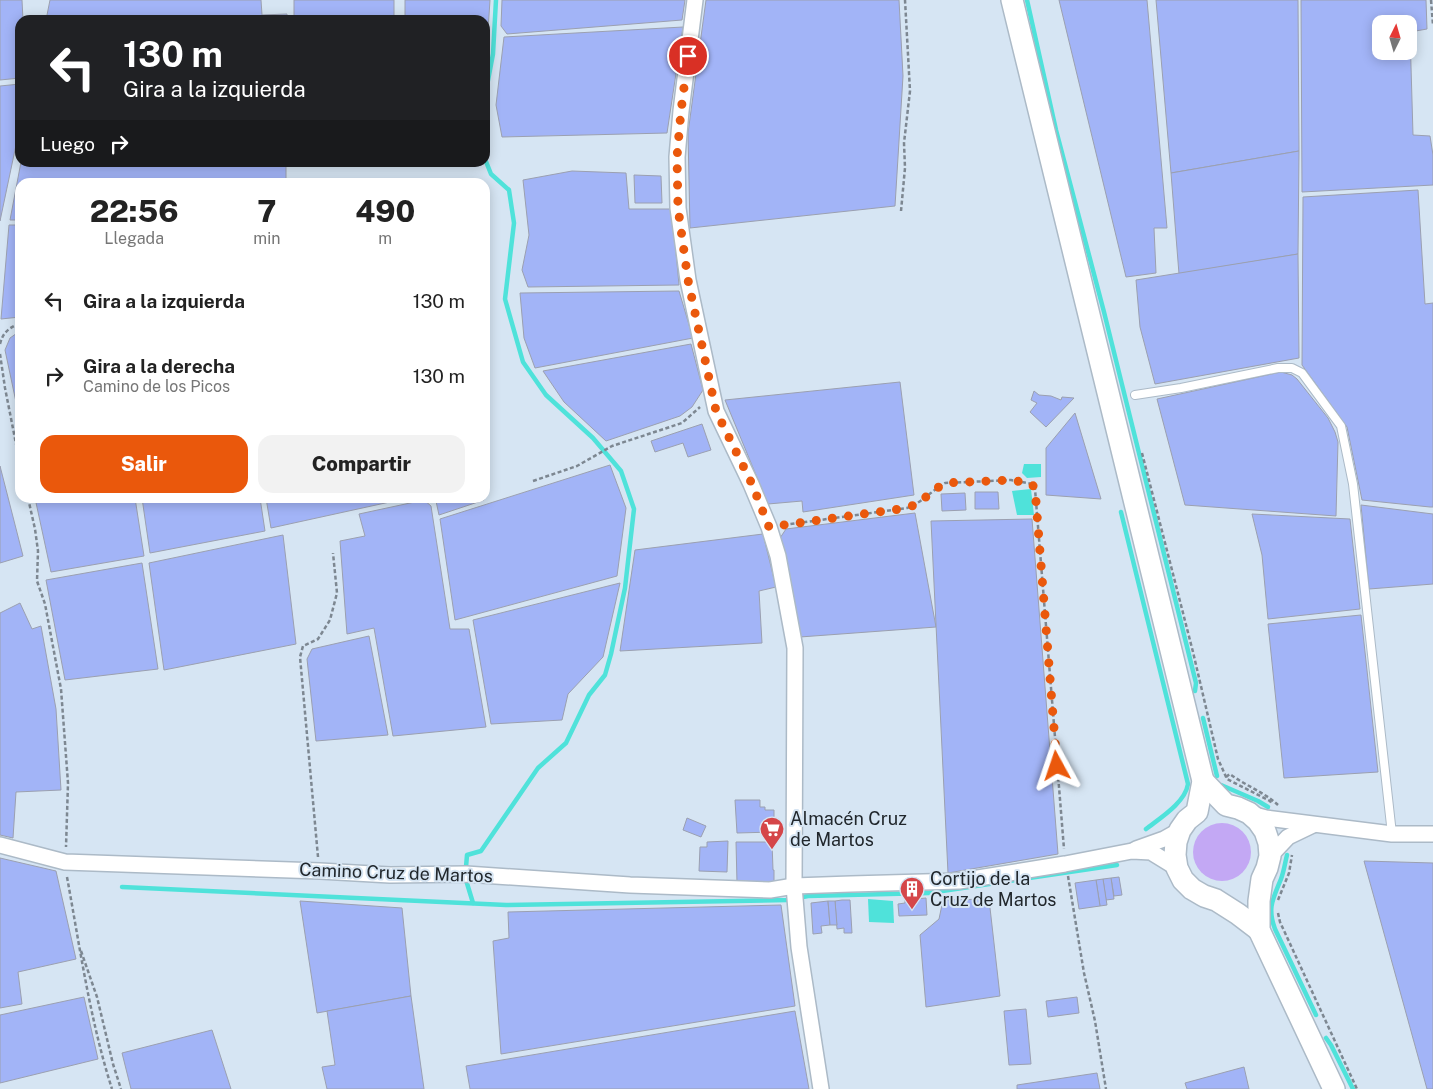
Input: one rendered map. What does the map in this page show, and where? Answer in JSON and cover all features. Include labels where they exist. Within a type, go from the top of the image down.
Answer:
[{"type":"main road","points":[[1012,0],[1203,781],[1197,812],[1187,820],[1180,830],[1176,842],[1177,868],[1183,880],[1192,889],[1216,900],[1259,930]]},
{"type":"main road","points":[[1203,781],[1226,805],[1249,813],[1265,831],[1270,856],[1262,880],[1259,901],[1259,930],[1334,1089]]},
{"type":"main road","points":[[1216,900],[1234,899],[1249,892],[1262,880]]},
{"type":"street","points":[[695,0],[677,157],[678,208],[688,280],[716,411],[752,484],[769,527],[778,556],[795,648],[795,895],[799,947],[822,1089]]},
{"type":"street","points":[[1249,813],[1313,825],[1392,834],[1433,834]]},
{"type":"street","points":[[1270,856],[1288,837],[1313,825]]},
{"type":"street","points":[[1132,851],[1164,839],[1180,830]]},
{"type":"street","name":"Camino Cruz de Martos","points":[[0,845],[65,862],[390,875],[466,874],[630,885],[770,890],[795,895],[958,882],[1132,851]]},
{"type":"street","points":[[1132,851],[1151,852],[1177,868]]},
{"type":"lane","points":[[1135,395],[1181,388],[1278,368],[1292,368],[1302,373],[1341,426],[1353,484],[1392,834]]},
{"type":"path","points":[[901,211],[904,143],[910,91],[905,0]]},
{"type":"path","points":[[1431,0],[1433,25]]},
{"type":"path","points":[[0,344],[2,335],[15,325]]},
{"type":"path","points":[[0,354],[15,439]]},
{"type":"path","points":[[533,481],[577,466],[612,446],[682,423],[694,414],[712,392]]},
{"type":"path","points":[[1141,446],[1218,759],[1226,778],[1270,801],[1287,821],[1291,817],[1270,797],[1230,774],[1226,778],[1221,780],[1203,781]]},
{"type":"path","points":[[769,527],[907,508],[919,503],[936,488],[945,483],[1011,480],[1032,484],[1035,489],[1036,499],[1065,864]]},
{"type":"path","points":[[29,503],[38,551],[36,580],[46,604],[61,689],[68,783],[65,862],[88,993],[104,1064],[112,1089]]},
{"type":"path","points":[[320,871],[300,657],[303,646],[318,639],[330,620],[337,593],[333,553]]},
{"type":"path","points":[[1278,904],[1292,860],[1288,837]]},
{"type":"path","points":[[1070,881],[1084,973],[1095,1021],[1106,1089]]},
{"type":"path","points":[[1277,910],[1280,922],[1357,1089]]},
{"type":"path","points":[[79,942],[97,997],[121,1089]]},
{"type":"shaded area","points":[[1024,464],[1041,464],[1041,477],[1027,478],[1022,473]]},
{"type":"shaded area","points":[[1031,489],[1034,515],[1017,515],[1012,491]]},
{"type":"shaded area","points":[[1216,823],[1228,823],[1243,831],[1251,846],[1251,858],[1243,873],[1228,881],[1216,881],[1201,873],[1193,858],[1193,846],[1201,831]]},
{"type":"shaded area","points":[[868,899],[893,901],[894,923],[869,922]]},
{"type":"building","points":[[0,0],[22,0],[23,15],[15,15],[15,78],[0,80]]},
{"type":"building","points":[[50,0],[261,0],[262,15],[47,15]]},
{"type":"building","points":[[294,0],[394,0],[394,15],[294,15]]},
{"type":"building","points":[[405,0],[490,0],[489,15],[405,15]]},
{"type":"building","points":[[502,0],[685,0],[682,20],[507,34],[501,26]]},
{"type":"building","points":[[706,0],[899,0],[903,76],[895,206],[690,228],[688,133]]},
{"type":"building","points":[[1059,0],[1147,0],[1167,228],[1154,228],[1156,273],[1126,277]]},
{"type":"building","points":[[1156,0],[1298,0],[1299,151],[1171,173]]},
{"type":"building","points":[[1301,0],[1426,0],[1427,29],[1418,31],[1418,15],[1372,15],[1372,60],[1411,60],[1413,135],[1430,136],[1433,155],[1433,185],[1302,192]]},
{"type":"building","points":[[683,27],[667,133],[502,137],[496,105],[504,37]]},
{"type":"building","points":[[15,84],[15,150],[0,221],[0,86]]},
{"type":"building","points":[[1299,151],[1298,254],[1179,274],[1171,173]]},
{"type":"building","points":[[20,167],[286,167],[286,178],[18,178]]},
{"type":"building","points":[[572,171],[626,173],[629,209],[672,209],[679,285],[528,287],[522,270],[529,235],[523,180]]},
{"type":"building","points":[[634,175],[661,176],[662,203],[635,203]]},
{"type":"building","points":[[1418,190],[1425,304],[1433,303],[1433,507],[1362,500],[1347,427],[1302,365],[1303,197]]},
{"type":"building","points":[[15,194],[15,220],[10,220]]},
{"type":"building","points":[[9,225],[15,225],[15,318],[1,319]]},
{"type":"building","points":[[1298,254],[1299,358],[1155,384],[1140,327],[1136,280]]},
{"type":"building","points":[[679,291],[693,338],[535,368],[524,338],[520,293]]},
{"type":"building","points":[[15,334],[15,397],[5,350],[10,338]]},
{"type":"building","points":[[691,344],[703,390],[692,407],[680,416],[606,441],[564,402],[543,371]]},
{"type":"building","points":[[1281,372],[1292,375],[1297,379],[1328,418],[1335,432],[1338,442],[1336,516],[1185,505],[1157,399]]},
{"type":"building","points":[[900,382],[914,495],[803,512],[802,501],[768,504],[725,400]]},
{"type":"building","points":[[1034,391],[1039,395],[1051,396],[1061,400],[1062,397],[1074,398],[1046,427],[1030,412],[1037,403],[1031,400]]},
{"type":"building","points":[[1075,413],[1101,499],[1046,495],[1046,448]]},
{"type":"building","points":[[702,424],[711,450],[688,457],[683,443],[655,452],[651,441]]},
{"type":"building","points":[[610,465],[626,508],[617,576],[455,620],[440,519]]},
{"type":"building","points":[[0,466],[23,556],[0,563]]},
{"type":"building","points":[[975,492],[998,492],[999,509],[975,509]]},
{"type":"building","points":[[965,493],[966,510],[942,511],[941,494]]},
{"type":"building","points":[[36,503],[136,503],[144,556],[51,572]]},
{"type":"building","points":[[143,503],[261,503],[265,531],[150,553]]},
{"type":"building","points":[[267,503],[385,503],[271,528]]},
{"type":"building","points":[[410,503],[428,503],[431,506],[450,629],[469,629],[486,727],[393,736],[374,628],[347,634],[340,541],[365,536],[359,514]]},
{"type":"building","points":[[436,503],[475,503],[439,515]]},
{"type":"building","points":[[1361,505],[1433,514],[1433,584],[1369,589]]},
{"type":"building","points":[[915,513],[936,627],[800,637],[780,538],[786,529]]},
{"type":"building","points":[[1252,514],[1350,519],[1360,609],[1268,619],[1262,555]]},
{"type":"building","points":[[1032,519],[1058,854],[948,873],[931,521]]},
{"type":"building","points":[[763,534],[776,587],[759,591],[762,643],[620,651],[635,550]]},
{"type":"building","points":[[283,535],[296,644],[164,670],[149,563]]},
{"type":"building","points":[[142,563],[158,669],[65,680],[46,580]]},
{"type":"building","points":[[620,583],[603,657],[568,694],[562,720],[491,724],[473,620]]},
{"type":"building","points":[[20,603],[32,629],[41,626],[56,709],[61,790],[16,792],[13,838],[0,835],[0,613]]},
{"type":"building","points":[[1361,615],[1378,772],[1284,778],[1268,624]]},
{"type":"building","points":[[369,636],[388,735],[316,741],[307,659],[312,649]]},
{"type":"building","points":[[735,800],[760,800],[760,807],[765,807],[765,810],[774,810],[774,832],[737,833]]},
{"type":"building","points":[[687,818],[706,826],[701,837],[683,830]]},
{"type":"building","points":[[728,841],[727,872],[699,871],[700,847],[707,847],[707,842]]},
{"type":"building","points":[[736,842],[772,842],[773,884],[737,883]]},
{"type":"building","points":[[0,858],[56,871],[76,959],[18,972],[22,1004],[0,1008]]},
{"type":"building","points":[[1364,861],[1433,863],[1433,1089],[1427,1089]]},
{"type":"building","points":[[1119,877],[1122,895],[1114,896],[1111,878]]},
{"type":"building","points":[[1111,878],[1114,899],[1106,900],[1103,879]]},
{"type":"building","points":[[1103,879],[1107,905],[1100,906],[1096,880]]},
{"type":"building","points":[[1096,880],[1100,906],[1079,909],[1075,883]]},
{"type":"building","name":"Cortijo de la Cruz de Martos","points":[[926,898],[927,915],[899,916],[898,904],[905,903],[905,900]]},
{"type":"building","points":[[989,899],[1000,996],[926,1007],[920,935],[939,919],[943,900]]},
{"type":"building","points":[[850,900],[852,933],[844,933],[844,928],[837,929],[835,901]]},
{"type":"building","points":[[300,901],[402,908],[411,996],[317,1013]]},
{"type":"building","points":[[828,901],[830,925],[821,926],[822,933],[813,934],[811,903]]},
{"type":"building","points":[[828,901],[835,901],[837,925],[830,925]]},
{"type":"building","points":[[781,905],[795,1006],[501,1054],[493,941],[509,938],[508,912]]},
{"type":"building","points":[[411,996],[424,1089],[327,1089],[322,1067],[335,1065],[327,1011]]},
{"type":"building","points":[[84,997],[98,1059],[0,1083],[0,1015]]},
{"type":"building","points":[[1077,997],[1079,1013],[1048,1017],[1046,1001]]},
{"type":"building","points":[[1026,1009],[1031,1064],[1009,1065],[1004,1011]]},
{"type":"building","points":[[795,1011],[809,1089],[470,1089],[466,1066]]},
{"type":"building","points":[[212,1030],[231,1089],[131,1089],[122,1053]]},
{"type":"building","points":[[1244,1067],[1249,1089],[1187,1089],[1185,1083]]},
{"type":"building","points":[[1097,1073],[1100,1089],[1017,1089],[1017,1085]]},
{"type":"waterway","points":[[490,70],[493,54],[496,0]]},
{"type":"waterway","points":[[1027,0],[1056,130],[1104,312],[1196,683],[1195,691]]},
{"type":"waterway","points":[[466,867],[467,855],[481,851],[538,768],[566,743],[589,695],[605,675],[625,588],[634,509],[621,471],[593,438],[546,395],[523,362],[505,299],[514,223],[509,190],[491,174],[488,167]]},
{"type":"waterway","points":[[1121,512],[1188,784],[1186,791],[1177,804],[1146,829]]},
{"type":"waterway","points":[[1203,718],[1217,776]]},
{"type":"waterway","points":[[1221,785],[1268,807]]},
{"type":"waterway","points":[[1287,855],[1272,904],[1271,915],[1275,929],[1316,1015]]},
{"type":"waterway","points":[[122,887],[506,905],[788,900],[808,896],[929,893],[1117,865]]},
{"type":"waterway","points":[[466,880],[473,903]]},
{"type":"waterway","points":[[1326,1038],[1353,1089]]},
{"type":"place","name":"Almacén Cruz de Martos","points":[[772,850]]},
{"type":"place","name":"Cortijo de la Cruz de Martos","points":[[912,910]]},
{"type":"route","points":[[688,56],[677,157],[678,208],[688,280],[716,411],[752,484],[769,527],[907,508],[919,503],[936,488],[945,483],[1011,480],[1032,484],[1035,489],[1057,766]]}]
